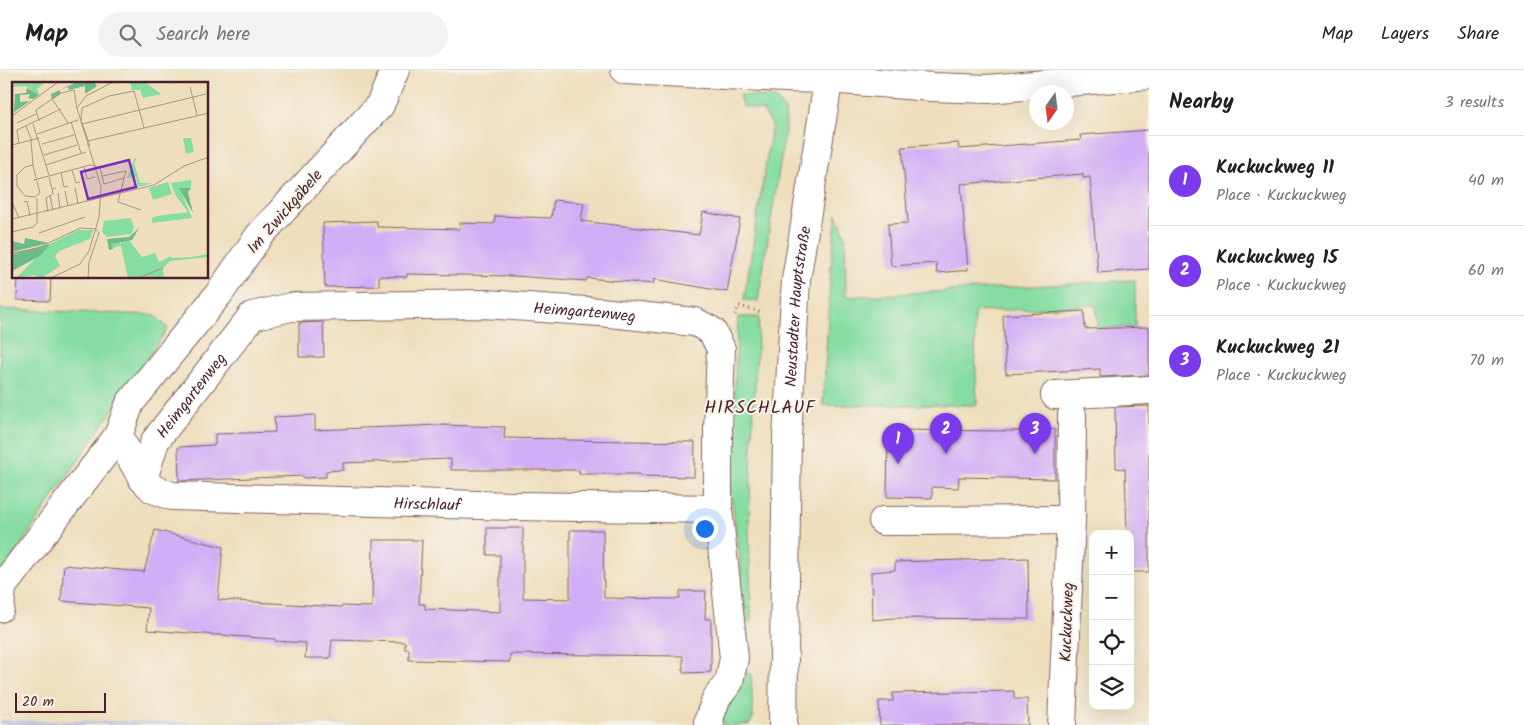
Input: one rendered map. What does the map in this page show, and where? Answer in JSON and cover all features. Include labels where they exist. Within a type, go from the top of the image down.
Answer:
[{"type":"street","name":"Im Zwickgäbele","points":[[0,608],[2,587],[118,436],[130,403],[218,295],[259,236],[380,105],[394,70]]},
{"type":"street","points":[[625,70],[776,78],[829,74],[930,79],[988,89],[1149,76]]},
{"type":"street","name":"Neustadter Hauptstraße","points":[[783,725],[786,437],[796,280],[829,74]]},
{"type":"street","name":"Heimgartenweg","points":[[143,479],[155,441],[252,316],[291,307],[485,304],[600,312],[695,322],[712,331],[721,349],[718,509],[734,658],[729,682],[716,699],[708,722],[710,725]]},
{"type":"street","name":"Kuckuckweg","points":[[1062,725],[1071,520],[1064,405],[1149,390]]},
{"type":"street","points":[[118,436],[143,479]]},
{"type":"street","name":"Hirschlauf","points":[[143,479],[153,490],[172,496],[514,506],[718,509]]},
{"type":"street","points":[[883,520],[1071,520]]},
{"type":"path","points":[[735,317],[739,306],[763,313]]},
{"type":"shaded area","points":[[0,720],[388,725],[0,725]]},
{"type":"green space","points":[[739,95],[775,98],[785,110],[786,126],[758,301],[744,300],[772,125],[763,111],[742,106]]},
{"type":"green space","points":[[837,214],[845,236],[846,297],[1135,280],[1135,327],[1098,328],[1096,305],[974,312],[977,405],[823,405],[831,266]]},
{"type":"green space","points":[[0,309],[155,315],[168,328],[0,575]]},
{"type":"green space","points":[[738,317],[759,317],[749,520],[751,622],[745,622],[740,560],[730,486]]},
{"type":"green space","points":[[745,673],[751,674],[753,717],[749,725],[724,725],[721,716]]},
{"type":"building","points":[[1149,130],[1149,269],[1098,273],[1090,177],[1083,178],[1083,174],[961,184],[968,270],[937,273],[936,263],[891,266],[888,224],[908,223],[902,147],[958,143],[959,149],[1081,140],[1080,135]]},
{"type":"building","points":[[554,200],[584,203],[581,221],[699,235],[703,212],[740,219],[727,292],[654,279],[653,284],[587,278],[586,281],[514,276],[407,274],[407,277],[379,276],[379,286],[325,287],[323,223],[377,221],[377,227],[460,229],[460,223],[494,224],[495,216],[551,218]]},
{"type":"building","points":[[18,279],[51,279],[50,301],[17,300]]},
{"type":"building","points":[[1084,311],[1085,329],[1149,327],[1149,375],[1100,377],[1100,369],[1006,374],[1003,315]]},
{"type":"building","points":[[323,322],[324,357],[299,357],[299,323]]},
{"type":"building","points":[[1149,406],[1149,572],[1134,572],[1134,530],[1127,530],[1125,469],[1116,468],[1115,407]]},
{"type":"building","points":[[315,415],[315,430],[440,425],[505,427],[504,438],[695,442],[694,477],[640,476],[640,474],[579,474],[579,470],[451,470],[451,459],[343,463],[343,470],[326,471],[326,477],[303,478],[303,476],[179,481],[178,447],[215,445],[215,434],[275,432],[274,417]]},
{"type":"building","points":[[1055,429],[1055,479],[959,477],[958,488],[932,487],[932,498],[887,497],[888,430],[1016,431]]},
{"type":"building","points":[[487,528],[523,528],[523,598],[570,599],[570,530],[603,530],[604,598],[680,599],[680,591],[706,591],[705,619],[711,619],[711,672],[683,673],[683,656],[510,654],[510,662],[409,660],[409,649],[405,649],[405,642],[332,640],[330,658],[305,658],[306,643],[147,630],[149,608],[61,601],[64,565],[144,572],[155,530],[223,547],[218,600],[372,607],[373,540],[422,540],[419,604],[425,604],[425,609],[500,612],[500,555],[487,555]]},
{"type":"building","points":[[1028,558],[1029,619],[895,618],[872,620],[871,572],[895,570],[895,562]]},
{"type":"building","points":[[1014,691],[1014,699],[1027,699],[1028,725],[880,725],[879,701],[893,701],[893,693]]},
{"type":"place","name":"Kuckuckweg 15","points":[[946,454]]},
{"type":"place","name":"Kuckuckweg 21","points":[[1035,454]]},
{"type":"place","name":"Kuckuckweg 11","points":[[898,464]]},
{"type":"district","name":"HIRSCHLAUF","points":[[760,407]]}]
